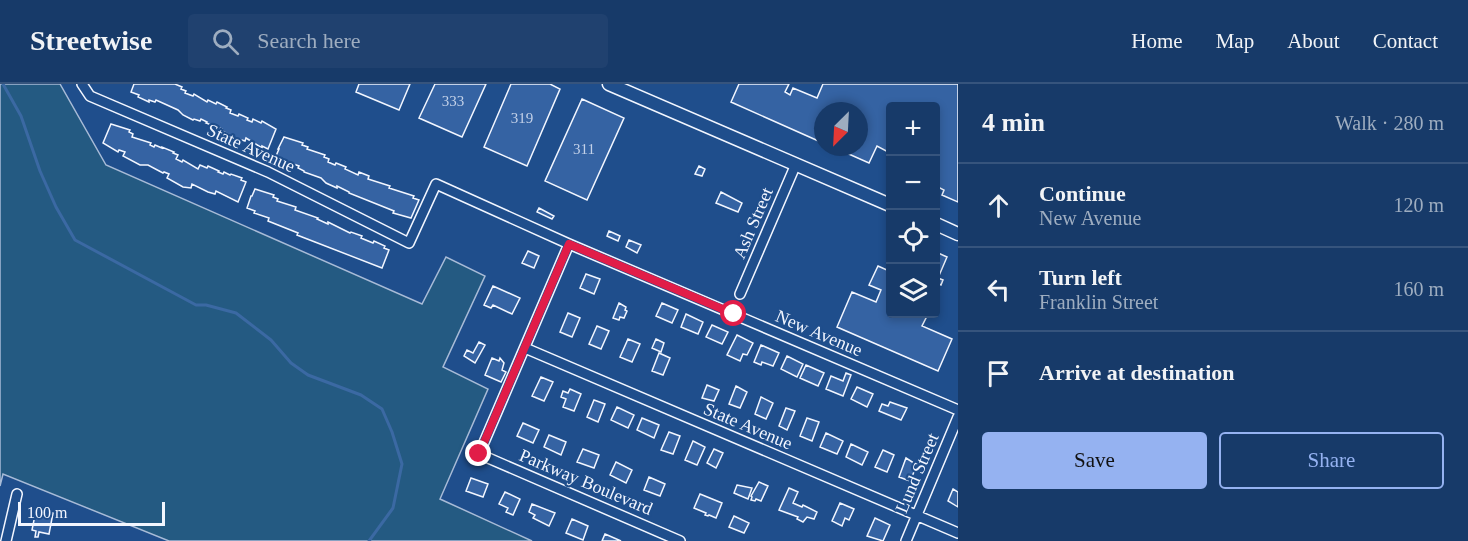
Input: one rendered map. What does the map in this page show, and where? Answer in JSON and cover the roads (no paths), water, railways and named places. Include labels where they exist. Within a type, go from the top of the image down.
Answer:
[{"type":"street","name":"State Avenue","points":[[82,84],[90,96],[268,172],[409,243],[436,184]]},
{"type":"street","points":[[609,84],[886,203]]},
{"type":"street","name":"Ash Street","points":[[740,294],[796,164]]},
{"type":"street","name":"New Avenue","points":[[436,184],[569,244],[958,410]]},
{"type":"street","points":[[940,226],[958,234]]},
{"type":"street","points":[[525,348],[569,244]]},
{"type":"street","name":"State Avenue","points":[[525,348],[958,533]]},
{"type":"street","name":"Parkway Boulevard","points":[[525,348],[479,454],[681,541]]},
{"type":"street","name":"Lund Street","points":[[906,541],[958,417]]},
{"type":"street","points":[[6,541],[17,494]]},
{"type":"waterway","points":[[3,84],[21,116],[40,171],[56,207],[75,240],[196,305],[206,305],[236,313],[271,340],[291,363],[308,375],[361,395],[382,409],[402,464],[393,508],[369,541]]}]
